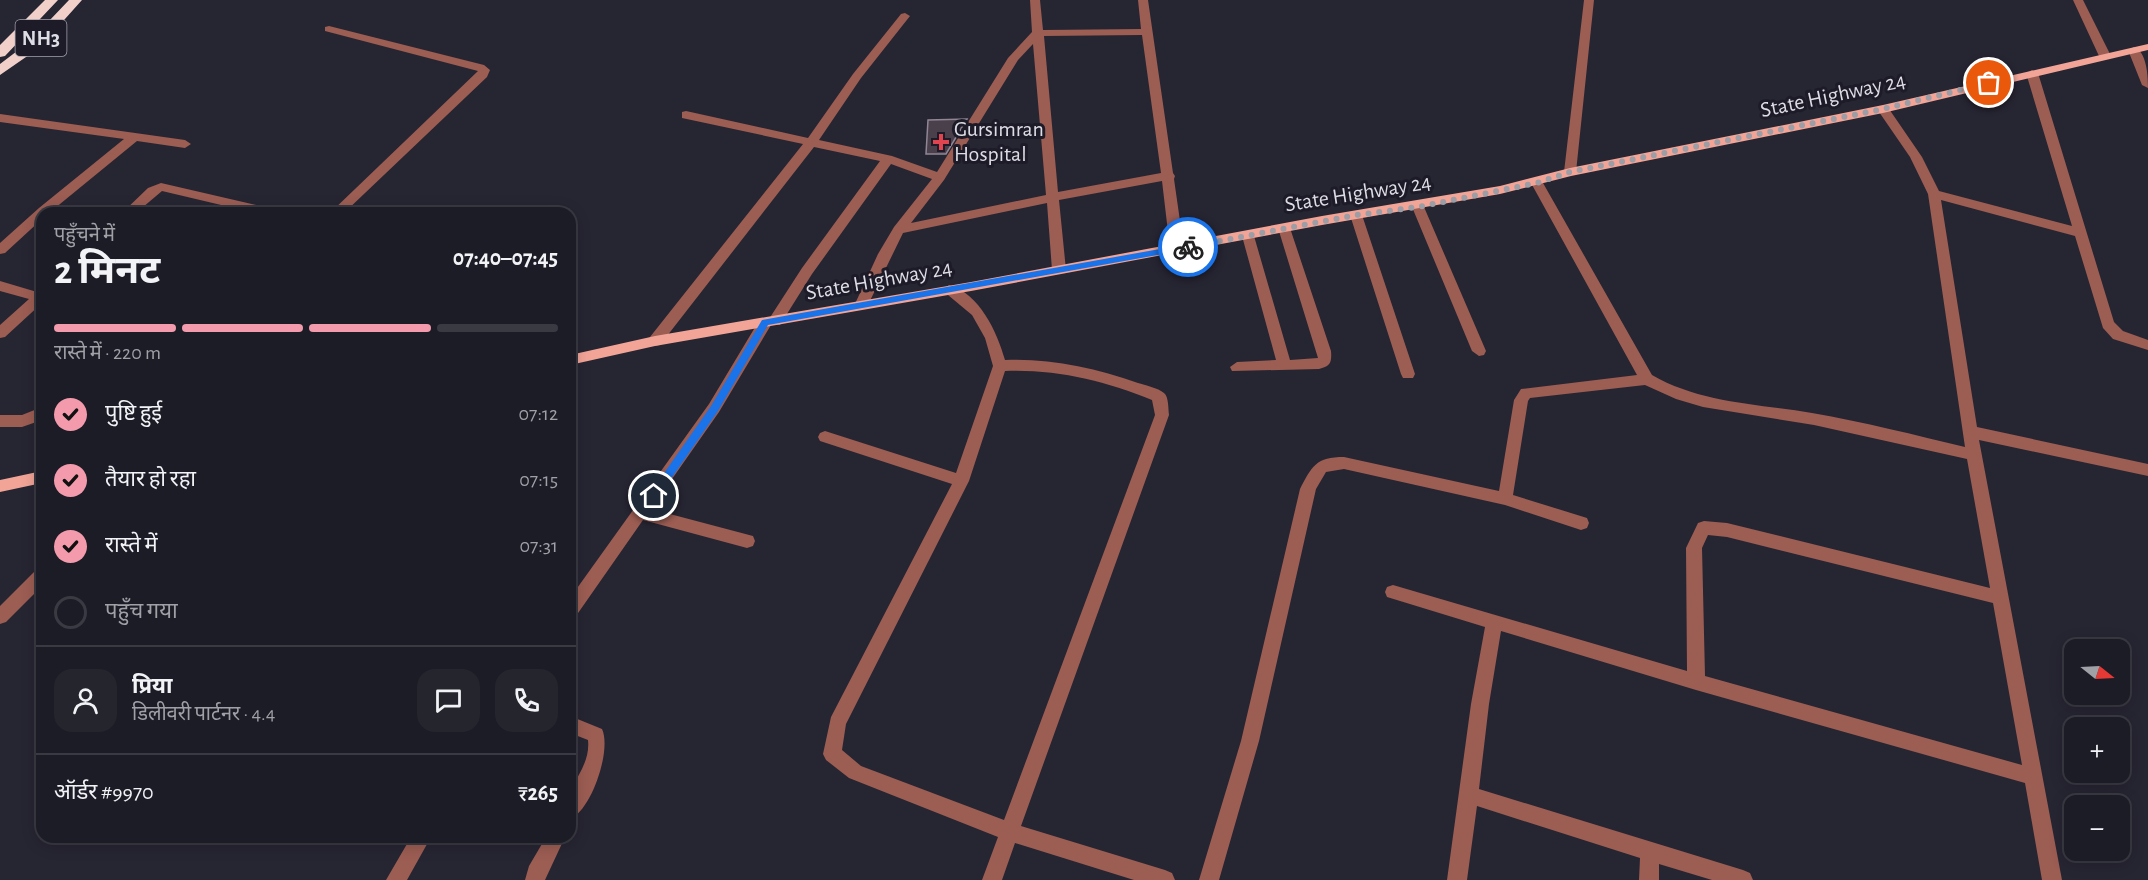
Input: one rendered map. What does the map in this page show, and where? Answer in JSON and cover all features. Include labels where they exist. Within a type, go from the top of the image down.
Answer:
[{"type":"highway","name":"NH3","points":[[2,48],[52,0]]},
{"type":"highway","name":"NH3","points":[[0,71],[34,45],[76,0]]},
{"type":"main road","name":"State Highway 24","points":[[576,359],[655,341],[861,306],[1356,215],[1418,207],[1537,183],[1570,172],[1883,109],[2148,47]]},
{"type":"main road","points":[[0,486],[36,478]]},
{"type":"street","points":[[1035,0],[1059,270]]},
{"type":"street","points":[[1143,0],[1177,249]]},
{"type":"street","points":[[1570,172],[1589,0]]},
{"type":"street","points":[[2078,0],[2105,56]]},
{"type":"street","points":[[655,341],[812,141],[857,76],[905,16]]},
{"type":"street","points":[[329,29],[480,67],[484,70],[483,75],[342,207]]},
{"type":"street","points":[[861,306],[899,230],[940,177],[1014,58],[1038,33],[1147,32]]},
{"type":"street","points":[[2134,50],[2148,85]]},
{"type":"street","points":[[2032,73],[2108,324],[2118,335],[2148,345]]},
{"type":"street","points":[[1883,109],[1916,157],[1934,194],[1974,455],[2002,598],[2031,776],[2052,880]]},
{"type":"street","points":[[686,115],[888,159],[940,177]]},
{"type":"street","points":[[0,118],[185,144]]},
{"type":"street","points":[[48,207],[134,136]]},
{"type":"street","points":[[576,603],[714,408],[770,322],[888,159]]},
{"type":"street","points":[[899,230],[1168,176]]},
{"type":"street","points":[[1537,183],[1647,379],[1659,389],[1674,394],[1894,435],[1974,455]]},
{"type":"street","points":[[135,207],[152,191],[161,187],[243,207]]},
{"type":"street","points":[[1934,194],[2079,232]]},
{"type":"street","points":[[1418,207],[1479,351]]},
{"type":"street","points":[[1356,215],[1408,374]]},
{"type":"street","points":[[0,250],[36,217]]},
{"type":"street","points":[[1238,367],[1319,364],[1325,361],[1324,351],[1284,228]]},
{"type":"street","points":[[1248,236],[1284,364]]},
{"type":"street","points":[[0,286],[36,295]]},
{"type":"street","points":[[949,290],[977,312],[992,338],[1000,366],[961,482],[837,723],[832,754],[855,772],[1010,832],[1165,880]]},
{"type":"street","points":[[0,333],[36,300]]},
{"type":"street","points":[[992,880],[1162,415],[1159,397],[1137,386],[1026,363],[1000,366]]},
{"type":"street","points":[[1505,500],[1521,400],[1526,393],[1647,379]]},
{"type":"street","points":[[0,421],[16,422],[36,418]]},
{"type":"street","points":[[1971,432],[2148,470]]},
{"type":"street","points":[[825,437],[961,482]]},
{"type":"street","points":[[1209,880],[1250,741],[1308,489],[1319,468],[1328,462],[1344,463],[1505,500],[1581,522]]},
{"type":"street","points":[[641,513],[747,541]]},
{"type":"street","points":[[1696,681],[1694,548],[1704,528],[1727,530],[2002,598]]},
{"type":"street","points":[[0,616],[36,581]]},
{"type":"street","points":[[1393,592],[2031,776]]},
{"type":"street","points":[[1457,880],[1480,704],[1494,621]]},
{"type":"street","points":[[576,727],[596,735],[598,747],[594,766],[576,799]]},
{"type":"street","points":[[1469,795],[1743,880]]},
{"type":"street","points":[[396,880],[418,843]]},
{"type":"street","points":[[535,880],[536,873],[553,843]]},
{"type":"street","points":[[1649,880],[1650,853]]},
{"type":"building","points":[[967,119],[946,154],[926,154],[928,120]]},
{"type":"way so far","points":[[1188,247],[1356,215],[1418,207],[1537,183],[1570,172],[1883,109],[1989,83]]},
{"type":"place","name":"Gursimran Hospital","points":[[941,142]]},
{"type":"route","points":[[654,496],[714,408],[765,323],[1188,247]]}]
